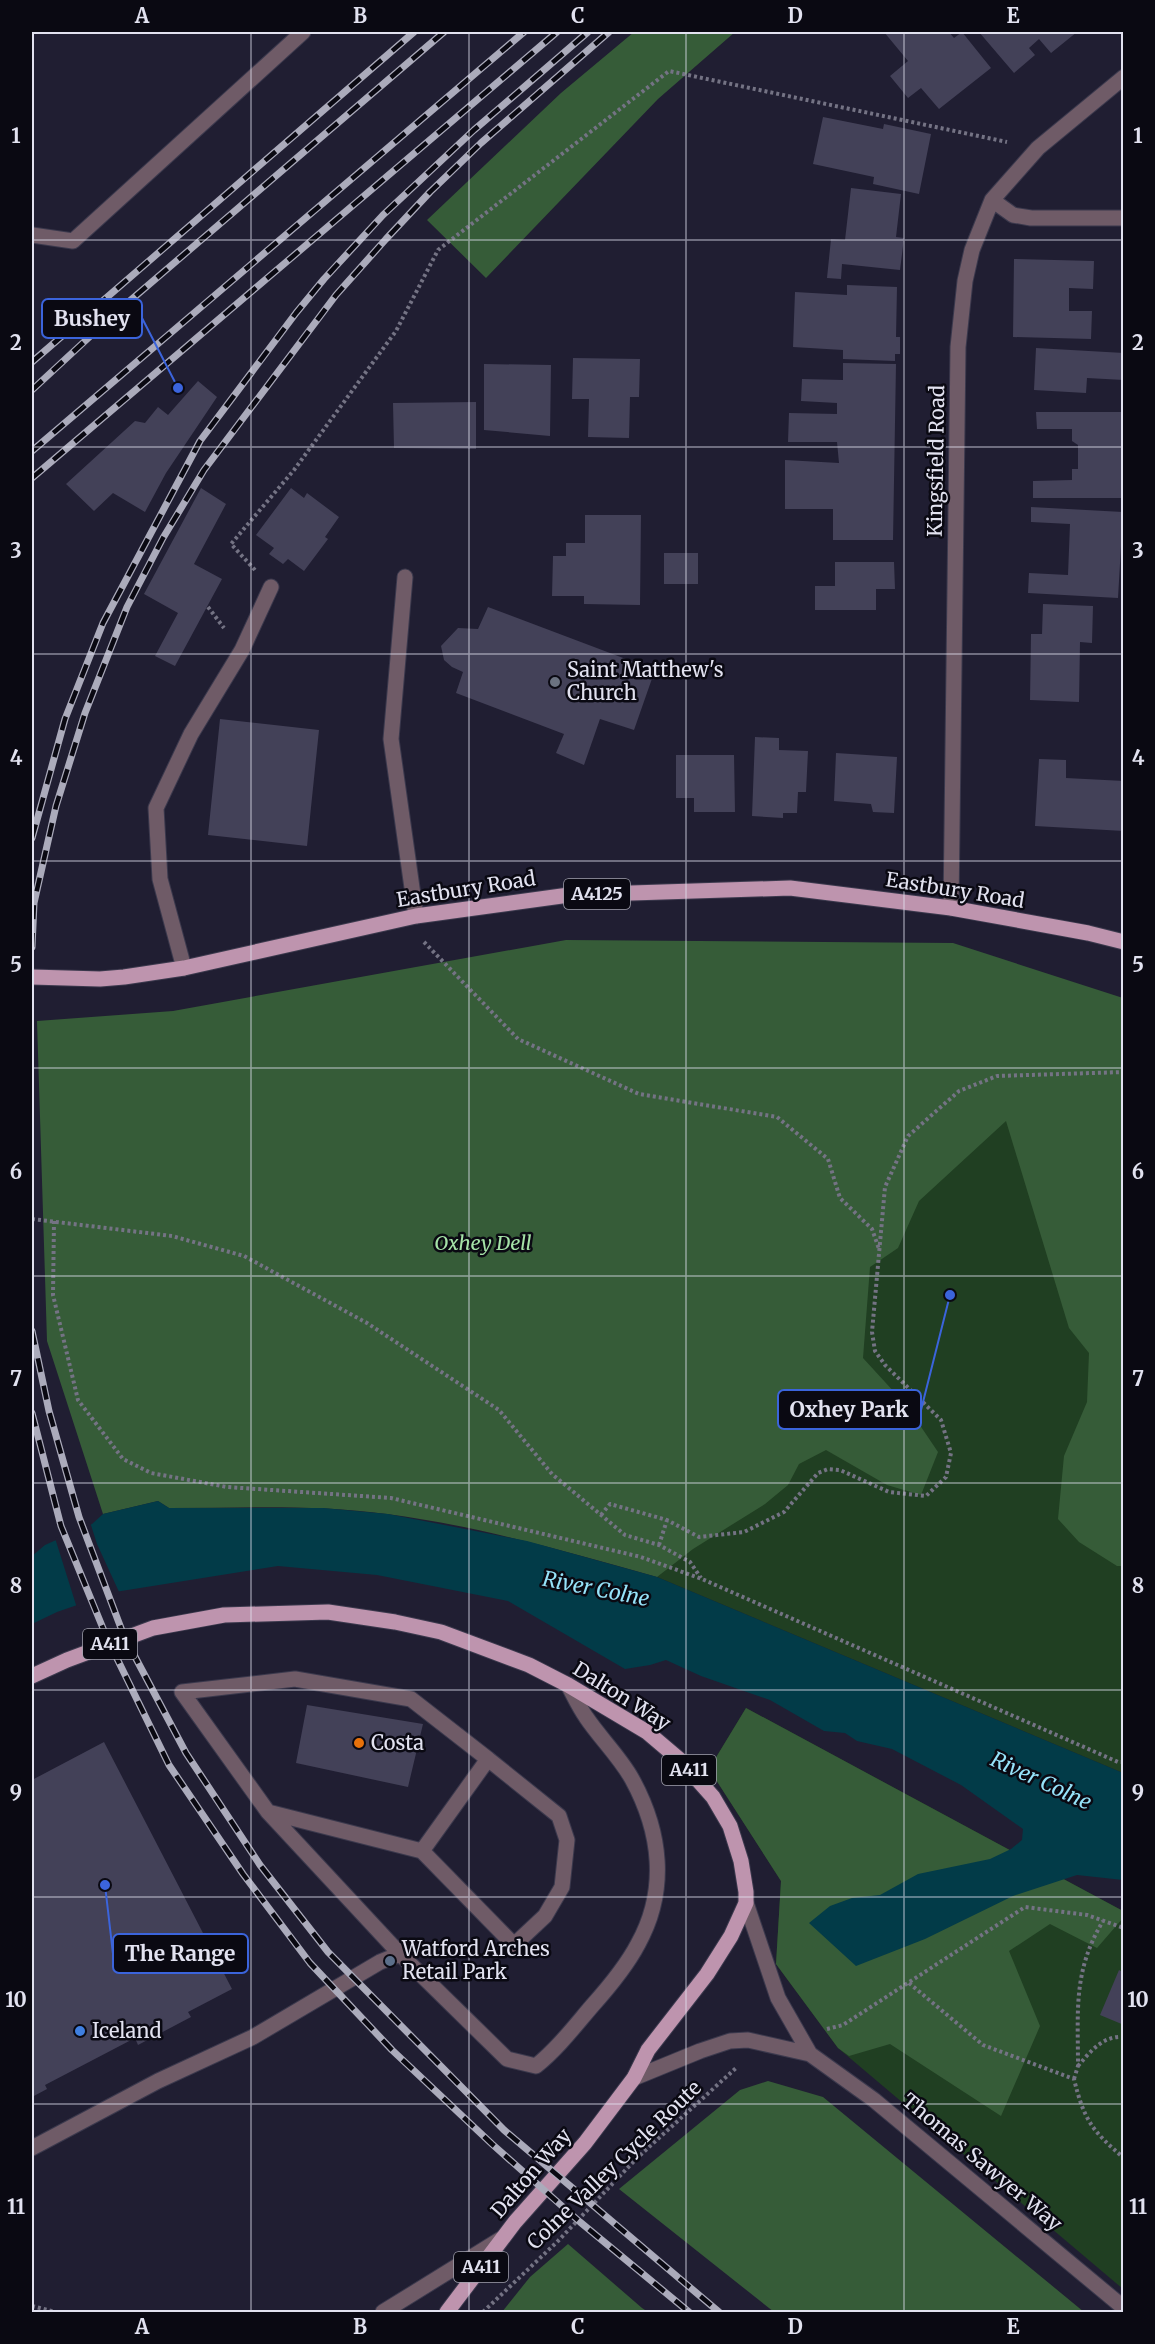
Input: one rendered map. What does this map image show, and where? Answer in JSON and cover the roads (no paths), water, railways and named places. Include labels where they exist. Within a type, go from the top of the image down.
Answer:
[{"type":"main road","name":"Eastbury Road","points":[[32,977],[100,979],[183,968],[416,916],[568,895],[790,888],[951,909],[1088,933],[1124,942]]},
{"type":"main road","name":"Dalton Way","points":[[32,1676],[67,1660],[153,1628],[224,1615],[328,1612],[395,1622],[441,1632],[529,1665],[568,1685],[647,1732],[680,1760],[714,1797],[730,1826],[741,1861],[746,1903],[731,1936],[707,1974],[648,2050],[634,2078],[585,2143],[504,2238],[447,2313]]},
{"type":"street","points":[[32,235],[73,241],[303,32]]},
{"type":"street","name":"Kingsfield Road","points":[[951,909],[958,347],[967,271],[972,250],[992,200],[1038,148],[1124,77]]},
{"type":"street","points":[[992,200],[1013,214],[1031,218],[1124,218]]},
{"type":"street","points":[[405,578],[391,739],[416,916]]},
{"type":"street","points":[[183,968],[160,879],[156,807],[191,734],[242,650],[271,587]]},
{"type":"street","points":[[268,1812],[422,1851],[514,1945],[545,1916],[562,1887],[567,1840],[559,1816],[411,1699],[295,1679],[182,1692],[268,1812],[400,1954],[507,2059],[536,2066],[558,2047],[618,1976],[638,1944],[650,1918],[656,1892],[655,1835],[644,1804],[631,1777],[585,1716],[568,1685]]},
{"type":"street","points":[[422,1851],[488,1759]]},
{"type":"street","name":"Thomas Sawyer Way","points":[[746,1903],[778,1998],[810,2054]]},
{"type":"street","points":[[32,2148],[158,2081],[253,2037],[380,1962],[400,1954]]},
{"type":"street","name":"Thomas Sawyer Way","points":[[634,2078],[730,2041],[748,2040],[810,2054],[874,2100],[1124,2308]]},
{"type":"street","points":[[383,2313],[504,2238]]},
{"type":"water","name":"River Colne","points":[[158,1501],[169,1508],[323,1508],[388,1514],[527,1541],[657,1577],[1123,1773],[1123,1880],[1077,1875],[1013,1896],[925,1939],[856,1966],[809,1923],[830,1906],[852,1898],[880,1895],[918,1874],[990,1859],[1011,1849],[1022,1840],[1023,1829],[961,1785],[892,1749],[857,1741],[845,1733],[824,1731],[770,1700],[701,1676],[666,1660],[625,1669],[508,1601],[377,1575],[278,1566],[115,1592],[57,1612],[32,1624],[32,1556],[45,1545],[92,1524],[103,1514]]},
{"type":"railway","points":[[32,362],[414,32]]},
{"type":"railway","points":[[32,390],[111,317],[444,32]]},
{"type":"railway","points":[[32,451],[524,32]]},
{"type":"railway","points":[[32,478],[557,32]]},
{"type":"railway","points":[[32,838],[65,719],[103,623],[200,441],[296,313],[383,215],[474,130],[588,32]]},
{"type":"railway","points":[[32,947],[34,903],[56,806],[85,713],[127,607],[163,538],[204,470],[336,295],[386,239],[481,143],[609,32]]},
{"type":"railway","points":[[32,1331],[49,1411],[79,1517],[124,1636],[186,1753],[260,1865],[328,1952],[504,2130],[719,2312]]},
{"type":"railway","points":[[32,1413],[61,1526],[107,1638],[169,1765],[243,1874],[310,1963],[392,2050],[492,2144],[580,2222],[689,2312]]},
{"type":"place","name":"Bushey","points":[[178,388]]},
{"type":"place","name":"Saint Matthew's Church","points":[[555,682]]},
{"type":"place","name":"Oxhey Park","points":[[950,1295]]},
{"type":"place","name":"Costa","points":[[359,1743]]},
{"type":"place","name":"The Range","points":[[105,1885]]},
{"type":"place","name":"Watford Arches Retail Park","points":[[390,1961]]},
{"type":"place","name":"Iceland","points":[[80,2031]]},
{"type":"park label","name":"Oxhey Dell","points":[[483,1243]]}]
